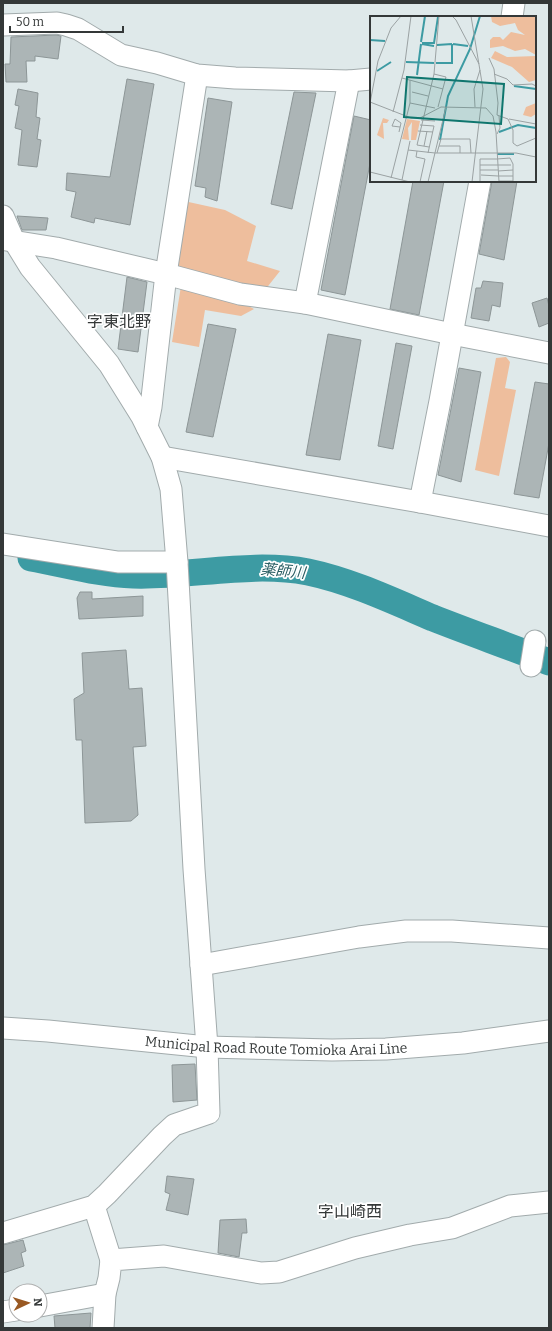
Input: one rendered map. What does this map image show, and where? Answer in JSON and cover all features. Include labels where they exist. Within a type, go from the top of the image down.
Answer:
[{"type":"street","points":[[512,16],[514,3]]},
{"type":"street","points":[[3,25],[57,23],[66,25],[78,29],[121,55],[157,63],[197,76],[349,81],[370,79]]},
{"type":"street","points":[[147,427],[151,406],[166,274],[197,76]]},
{"type":"street","points":[[305,303],[349,81]]},
{"type":"street","points":[[420,502],[480,182]]},
{"type":"street","points":[[3,216],[9,240],[109,364],[147,427],[162,457],[171,489],[177,562],[177,586],[194,869],[207,1047],[209,1112],[174,1126],[162,1136],[94,1206],[3,1232]]},
{"type":"street","points":[[9,240],[56,248],[166,274],[240,294],[305,303],[549,353]]},
{"type":"street","points":[[162,457],[549,526]]},
{"type":"street","points":[[3,544],[118,562],[177,562]]},
{"type":"street","points":[[531,666],[535,641]]},
{"type":"street","points":[[201,965],[359,937],[406,931],[452,931],[549,938]]},
{"type":"street","name":"Municipal Road Route Tomioka Arai Line","points":[[3,1028],[207,1047],[332,1050],[386,1049],[463,1043],[549,1032]]},
{"type":"street","points":[[111,1260],[164,1256],[261,1273],[279,1272],[355,1248],[410,1235],[452,1228],[510,1206],[549,1202]]},
{"type":"street","points":[[94,1206],[111,1260],[105,1294],[102,1328]]},
{"type":"street","points":[[48,1305],[105,1294]]},
{"type":"shaded area","points":[[184,201],[225,210],[256,226],[247,261],[280,271],[265,290],[172,266]]},
{"type":"shaded area","points":[[181,286],[235,299],[254,309],[241,316],[205,310],[199,347],[172,342]]},
{"type":"shaded area","points":[[506,357],[510,362],[505,388],[516,390],[499,476],[475,470],[496,358]]},
{"type":"building","points":[[61,36],[58,59],[35,56],[35,61],[26,61],[27,82],[6,82],[5,64],[10,64],[11,37]]},
{"type":"building","points":[[127,79],[154,84],[130,225],[95,218],[94,223],[71,217],[76,192],[66,190],[67,173],[110,177]]},
{"type":"building","points":[[18,89],[38,93],[36,117],[40,118],[37,139],[41,140],[37,167],[18,165],[22,130],[15,128],[19,106],[15,105]]},
{"type":"building","points":[[294,92],[316,93],[292,209],[271,204]]},
{"type":"building","points":[[208,98],[232,102],[217,201],[205,197],[206,188],[195,186]]},
{"type":"building","points":[[354,116],[370,120],[370,163],[345,295],[321,290]]},
{"type":"building","points":[[413,182],[444,182],[419,315],[390,309]]},
{"type":"building","points":[[492,182],[517,182],[504,260],[479,254]]},
{"type":"building","points":[[17,216],[48,218],[46,230],[22,230]]},
{"type":"building","points":[[127,277],[147,282],[138,352],[118,349]]},
{"type":"building","points":[[483,281],[503,283],[500,307],[492,305],[489,321],[471,318],[476,288],[481,288]]},
{"type":"building","points":[[547,298],[549,306],[549,323],[539,327],[532,303]]},
{"type":"building","points":[[208,324],[236,329],[213,437],[186,432]]},
{"type":"building","points":[[328,334],[361,340],[340,460],[306,455]]},
{"type":"building","points":[[396,343],[412,346],[393,449],[378,446]]},
{"type":"building","points":[[459,368],[481,372],[461,482],[438,475]]},
{"type":"building","points":[[535,382],[549,384],[549,443],[539,498],[514,494]]},
{"type":"building","points":[[80,592],[92,592],[92,599],[143,596],[143,616],[79,619],[77,598]]},
{"type":"building","points":[[126,650],[129,689],[142,688],[146,746],[133,747],[138,815],[131,821],[85,823],[82,740],[76,740],[74,699],[84,693],[82,653]]},
{"type":"building","points":[[195,1064],[197,1100],[173,1102],[172,1065]]},
{"type":"building","points":[[167,1176],[194,1179],[188,1215],[166,1210],[170,1194],[165,1192]]},
{"type":"building","points":[[246,1219],[247,1233],[242,1233],[239,1257],[218,1253],[220,1220]]},
{"type":"building","points":[[23,1240],[26,1251],[21,1253],[24,1266],[3,1273],[3,1245]]},
{"type":"building","points":[[91,1313],[90,1328],[55,1328],[54,1316]]},
{"type":"waterway","name":"薬師川","points":[[31,558],[95,571],[133,575],[177,574],[264,568],[308,572],[356,586],[433,618],[549,662]]},
{"type":"district","name":"字東北野","points":[[119,321]]},
{"type":"district","name":"字山崎西","points":[[350,1211]]}]
